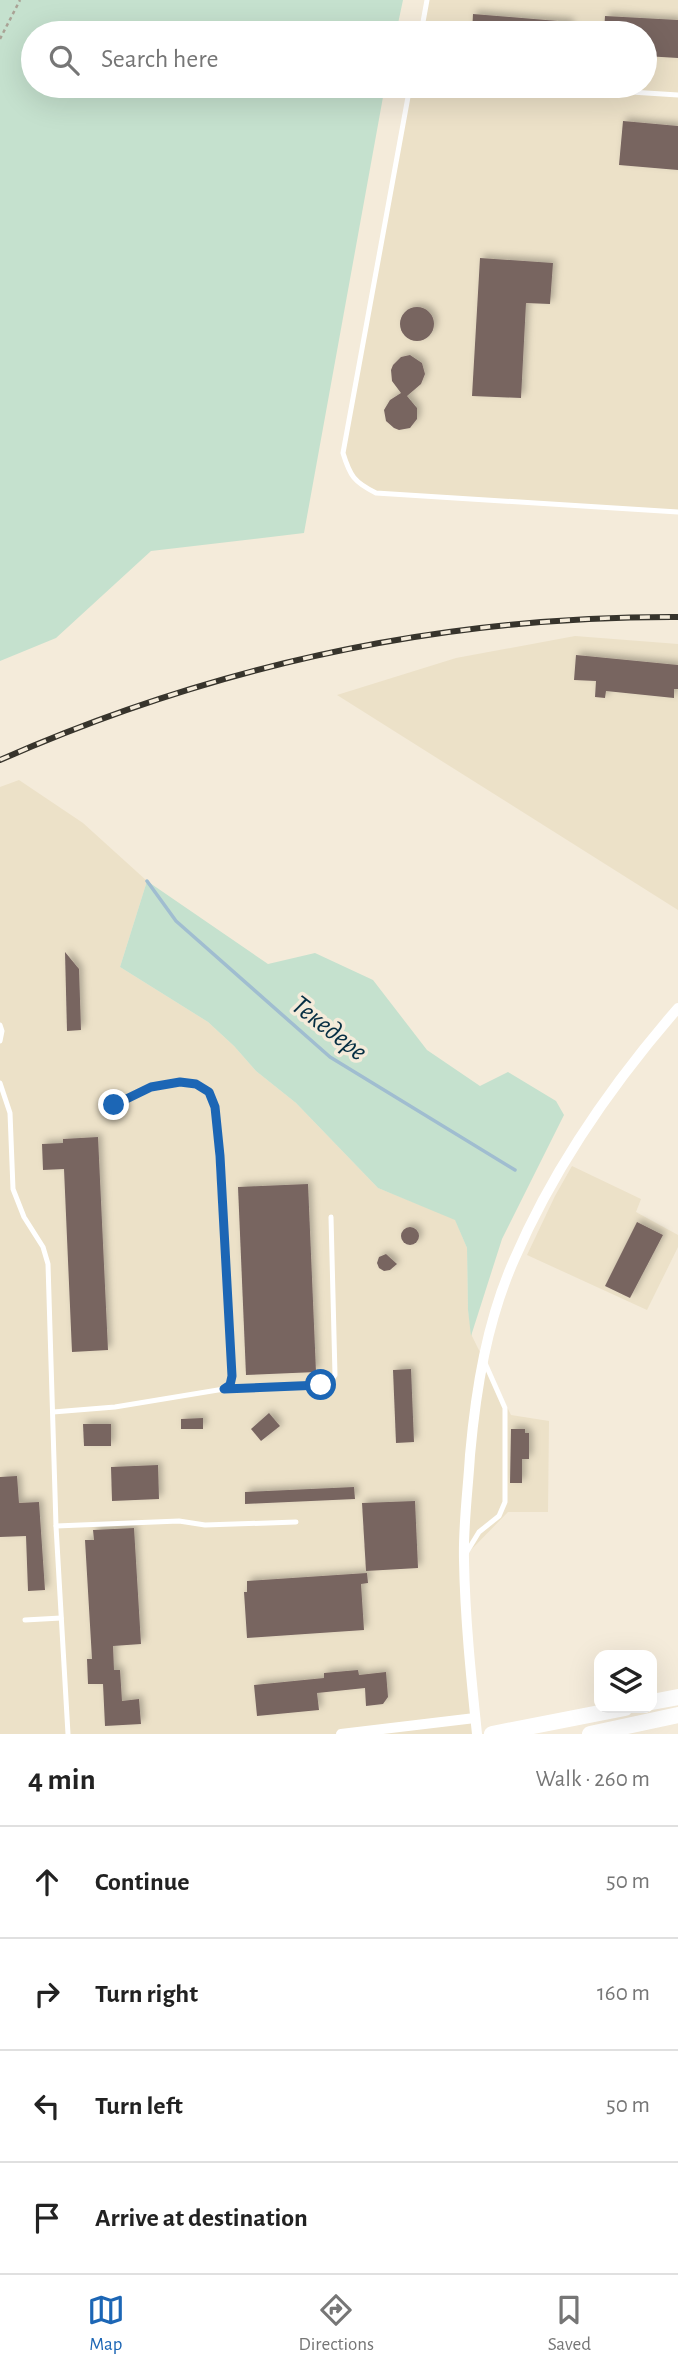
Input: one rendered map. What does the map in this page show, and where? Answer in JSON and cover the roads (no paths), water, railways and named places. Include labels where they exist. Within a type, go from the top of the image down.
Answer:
[{"type":"main road","points":[[657,1701],[678,1697]]},
{"type":"main road","points":[[492,1734],[599,1713]]},
{"type":"main road","points":[[590,1734],[678,1715]]},
{"type":"street","points":[[477,1734],[464,1557],[475,1395],[483,1360],[513,1262],[556,1175],[614,1088],[678,1008]]},
{"type":"street","points":[[341,1734],[475,1717]]},
{"type":"lane","points":[[423,21],[427,0]]},
{"type":"lane","points":[[657,94],[678,95]]},
{"type":"lane","points":[[408,98],[343,453],[348,471],[358,485],[376,493],[678,512]]},
{"type":"lane","points":[[0,1025],[0,1041]]},
{"type":"lane","points":[[114,1105],[151,1087],[180,1082],[196,1084],[209,1092],[215,1107],[232,1376],[230,1385],[224,1389]]},
{"type":"lane","points":[[0,1083],[10,1113],[13,1189],[24,1217],[43,1247],[48,1264],[56,1526],[68,1734]]},
{"type":"lane","points":[[53,1412],[115,1407],[224,1389],[321,1385],[330,1382],[335,1374],[331,1217]]},
{"type":"lane","points":[[464,1557],[480,1531],[499,1516],[505,1502],[505,1408],[483,1360]]},
{"type":"lane","points":[[56,1526],[179,1521],[205,1525],[296,1522]]},
{"type":"lane","points":[[25,1620],[61,1618]]},
{"type":"waterway","name":"Текедере","points":[[147,881],[176,921],[330,1057],[515,1170]]},
{"type":"railway","points":[[0,760],[164,697],[331,652],[502,626],[590,619],[678,617]]}]
